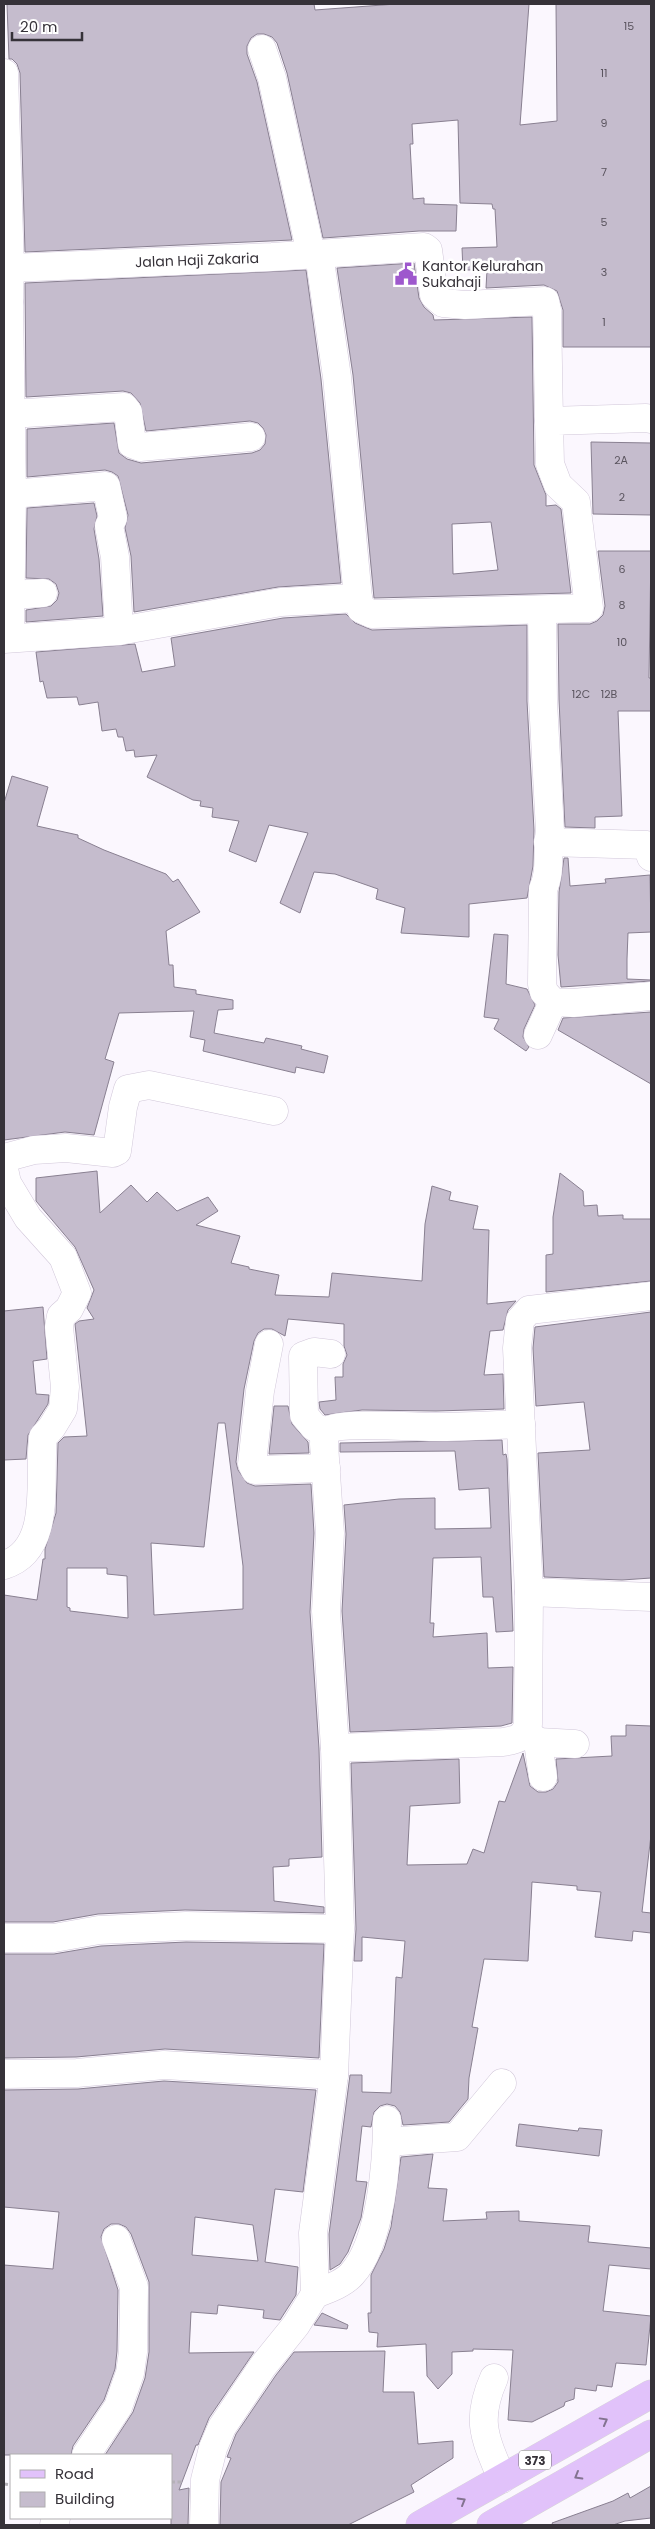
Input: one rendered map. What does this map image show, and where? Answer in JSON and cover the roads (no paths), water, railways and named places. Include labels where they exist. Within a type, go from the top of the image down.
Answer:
[{"type":"main road","name":"373","points":[[420,2525],[651,2394]]},
{"type":"main road","name":"373","points":[[491,2525],[651,2434]]},
{"type":"street","points":[[262,49],[272,78],[315,254],[337,377],[358,598],[362,609],[372,614],[542,611],[589,608],[576,502],[558,485],[550,464],[549,421],[651,419]]},
{"type":"street","points":[[4,73],[10,268],[6,303],[12,494],[11,595],[7,639],[119,631],[281,602],[358,598]]},
{"type":"street","name":"Jalan Haji Zakaria","points":[[10,268],[424,247],[428,250],[434,295],[443,303],[465,305],[544,301],[547,310],[549,421]]},
{"type":"street","points":[[10,414],[124,408],[128,412],[132,444],[140,447],[251,437]]},
{"type":"street","points":[[12,494],[106,486],[113,518],[109,526],[115,557],[119,631]]},
{"type":"street","points":[[11,595],[44,593]]},
{"type":"street","points":[[542,611],[543,701],[550,831],[548,842],[549,877],[543,888],[542,984],[544,992],[553,1002],[573,1003],[651,996]]},
{"type":"street","points":[[548,842],[647,845],[651,857]]},
{"type":"street","points":[[538,1035],[553,1002]]},
{"type":"street","points":[[4,1158],[34,1150],[66,1148],[113,1153],[117,1151],[122,1106],[128,1089],[136,1086],[149,1085],[274,1111]]},
{"type":"street","points":[[4,1169],[7,1183],[28,1218],[63,1257],[77,1293],[69,1310],[61,1316],[58,1326],[64,1394],[63,1409],[43,1437],[42,1507],[37,1527],[27,1547],[9,1564]]},
{"type":"street","points":[[543,1777],[528,1724],[529,1592],[517,1348],[520,1320],[528,1310],[651,1296]]},
{"type":"street","points":[[270,1344],[260,1391],[252,1464],[255,1470],[326,1468]]},
{"type":"street","points":[[326,1432],[314,1427],[304,1415],[303,1356],[314,1352],[331,1354]]},
{"type":"street","points":[[204,2525],[205,2480],[213,2448],[219,2434],[264,2366],[296,2326],[315,2294],[313,2233],[334,2075],[340,1929],[335,1748],[326,1611],[330,1533],[324,1444],[326,1432],[329,1429],[370,1426],[438,1427],[521,1424]]},
{"type":"street","points":[[529,1592],[651,1597]]},
{"type":"street","points":[[335,1748],[503,1742],[522,1737],[575,1744]]},
{"type":"street","points":[[4,1938],[54,1938],[100,1930],[186,1926],[340,1929]]},
{"type":"street","points":[[4,2074],[77,2073],[164,2065],[334,2075]]},
{"type":"street","points":[[315,2294],[344,2282],[353,2273],[367,2250],[378,2210],[387,2131],[457,2137],[502,2082]]},
{"type":"street","points":[[87,2454],[118,2407],[130,2373],[132,2359],[135,2312],[134,2287],[116,2239]]},
{"type":"street","points":[[494,2378],[486,2397],[482,2417],[489,2449],[502,2479]]},
{"type":"place","name":"Kantor Kelurahan Sukahaji","points":[[406,274]]}]
